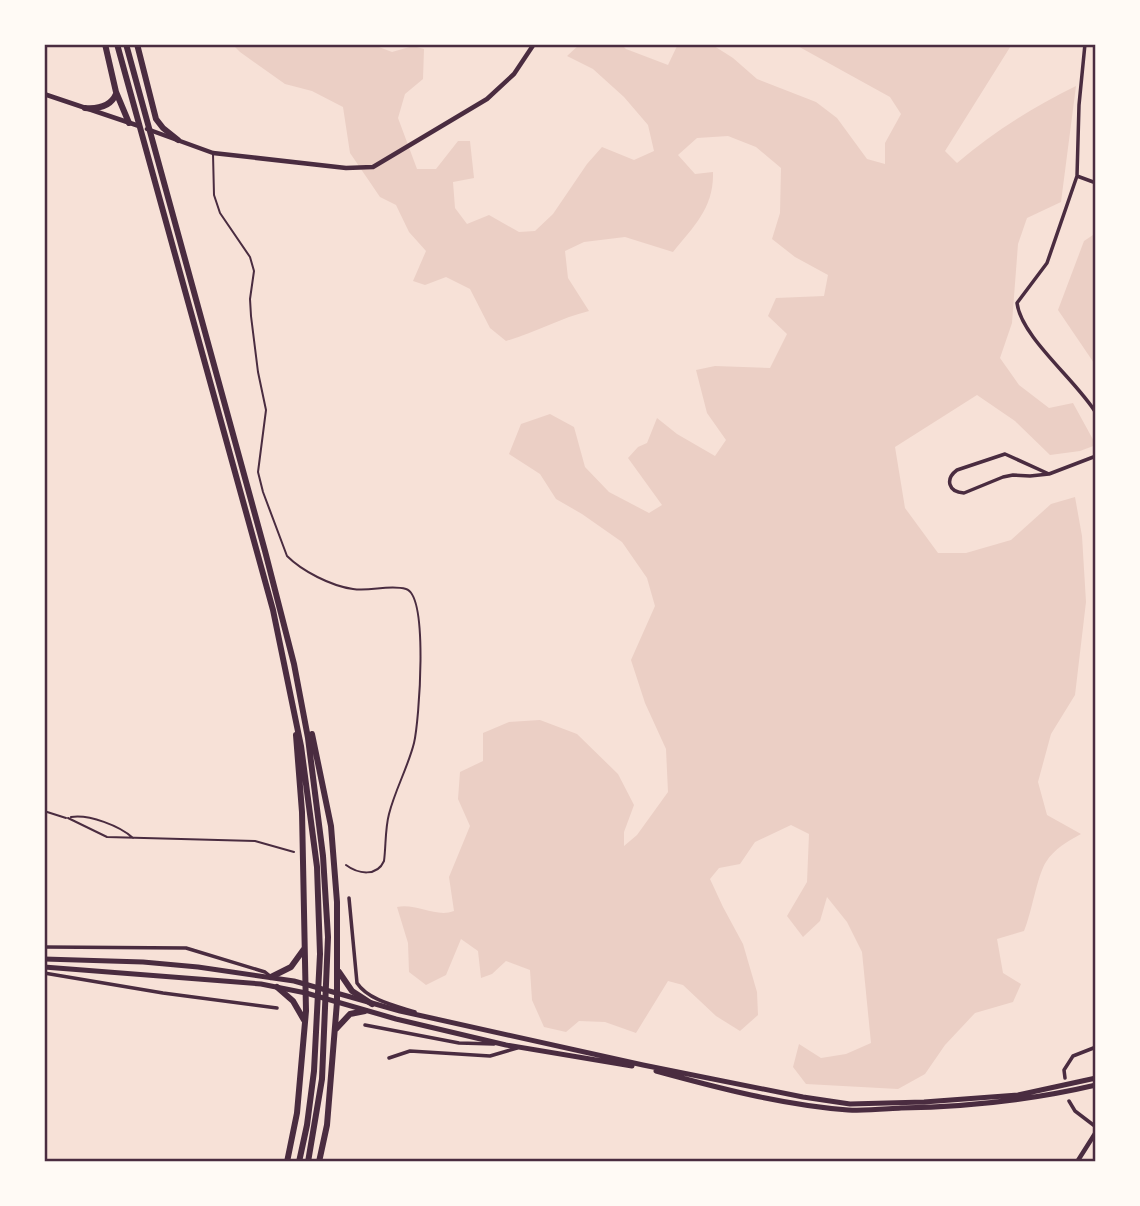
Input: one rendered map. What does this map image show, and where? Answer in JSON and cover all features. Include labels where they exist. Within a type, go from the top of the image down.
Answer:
[{"type":"highway","points":[[105,44],[116,92],[129,123]]},
{"type":"highway","points":[[117,44],[263,574],[291,693],[308,787],[319,909],[322,1015],[319,1104],[308,1162]]},
{"type":"highway","points":[[126,44],[265,551],[322,775],[331,826],[337,902],[338,994],[328,1114],[318,1162]]},
{"type":"highway","points":[[137,44],[156,119],[160,126],[178,140]]},
{"type":"highway","points":[[85,108],[106,105],[114,99],[116,92]]},
{"type":"highway","points":[[125,114],[140,123],[156,119]]},
{"type":"highway","points":[[148,130],[156,119]]},
{"type":"highway","points":[[294,664],[309,738],[320,819],[326,900],[327,970],[311,1098],[299,1162]]},
{"type":"highway","points":[[287,1162],[297,1113],[306,1011],[303,811],[291,693]]},
{"type":"highway","points":[[271,977],[291,967],[305,947]]},
{"type":"highway","points":[[338,967],[352,991],[372,1004]]},
{"type":"highway","points":[[306,980],[338,982]]},
{"type":"highway","points":[[277,987],[296,1005],[305,1025]]},
{"type":"highway","points":[[335,1031],[346,1017],[365,1010]]},
{"type":"highway","points":[[306,1011],[336,1015]]},
{"type":"main road","points":[[44,959],[157,963],[306,980],[338,994],[437,1019],[691,1075],[850,1104],[1018,1095],[1096,1077]]},
{"type":"main road","points":[[44,967],[218,979],[277,987],[506,1045],[643,1068],[714,1087],[800,1104],[850,1110],[992,1104],[1095,1086]]},
{"type":"street","points":[[44,94],[213,153],[346,168],[373,167],[487,99],[514,74],[534,44]]},
{"type":"street","points":[[1085,44],[1079,105],[1077,176],[1047,263],[1017,303],[1021,321],[1096,412]]},
{"type":"street","points":[[1077,176],[1096,183]]},
{"type":"street","points":[[1049,474],[1005,454],[957,470],[951,474],[948,481],[957,493],[964,494],[1013,475],[1049,474],[1096,456]]},
{"type":"street","points":[[349,898],[355,971],[361,989],[384,1001],[437,1019]]},
{"type":"street","points":[[44,947],[186,948],[265,972],[271,977]]},
{"type":"street","points":[[44,973],[163,993],[277,1008]]},
{"type":"street","points":[[365,1025],[458,1043],[506,1045]]},
{"type":"street","points":[[389,1058],[410,1051],[490,1056],[519,1047]]},
{"type":"street","points":[[1065,1078],[1064,1070],[1073,1056],[1096,1047]]},
{"type":"street","points":[[1069,1101],[1075,1111],[1096,1130],[1077,1162]]},
{"type":"lane","points":[[213,153],[214,195],[220,213],[250,257],[254,271],[250,299],[251,316],[266,411],[258,472],[287,555],[295,564],[354,589],[391,588],[410,591],[414,595],[418,613],[421,642],[415,742],[389,814],[384,861],[376,871],[367,872],[359,872],[346,865]]},
{"type":"lane","points":[[44,811],[56,817],[94,818],[110,827],[123,829],[133,838]]},
{"type":"lane","points":[[68,818],[98,834],[133,838],[255,841],[294,852]]},
{"type":"shaded area","points":[[232,44],[371,44],[392,52],[413,46],[424,49],[423,79],[405,94],[398,118],[417,169],[436,169],[458,141],[470,141],[474,178],[453,182],[455,208],[467,224],[489,215],[519,232],[535,231],[553,214],[602,147],[634,160],[654,151],[648,125],[624,97],[593,69],[567,56],[580,44],[621,44],[626,49],[668,65],[678,44],[711,44],[733,58],[757,79],[816,102],[837,118],[867,159],[885,164],[885,143],[901,114],[890,97],[794,44],[1012,44],[945,151],[957,163],[1014,121],[1076,86],[1061,202],[1027,218],[1018,244],[1012,323],[1000,358],[1019,385],[1049,408],[1073,403],[1096,445],[1080,451],[1050,455],[1015,421],[977,395],[895,447],[905,508],[938,553],[966,553],[1011,540],[1051,504],[1075,497],[1082,536],[1086,602],[1075,695],[1051,734],[1038,782],[1047,815],[1081,834],[1057,849],[1046,862],[1024,931],[997,939],[1003,973],[1021,984],[1013,1002],[975,1013],[945,1045],[925,1074],[898,1089],[806,1084],[793,1067],[799,1044],[821,1058],[846,1054],[871,1043],[862,952],[847,922],[827,897],[820,921],[803,937],[787,916],[807,882],[809,834],[791,825],[755,842],[740,864],[719,868],[710,879],[743,944],[757,992],[758,1015],[740,1031],[716,1016],[683,985],[668,981],[636,1033],[605,1022],[579,1021],[566,1032],[544,1027],[532,1000],[530,970],[506,961],[492,974],[481,978],[478,951],[461,939],[446,975],[426,985],[409,972],[408,943],[397,907],[440,913],[454,911],[449,877],[470,826],[458,799],[460,772],[483,761],[483,733],[509,722],[540,720],[577,734],[618,774],[634,805],[624,832],[624,846],[637,835],[668,792],[666,749],[645,703],[631,660],[655,606],[647,578],[622,542],[556,499],[540,474],[509,454],[521,424],[550,414],[574,427],[585,467],[609,492],[649,513],[662,505],[628,458],[638,447],[647,443],[657,418],[677,434],[715,456],[726,440],[707,413],[696,370],[715,366],[770,368],[787,334],[768,316],[776,298],[824,296],[828,275],[795,257],[772,239],[780,213],[781,168],[756,147],[728,136],[697,138],[678,155],[695,174],[713,172],[710,196],[701,216],[673,252],[625,237],[584,242],[565,251],[568,278],[589,311],[506,341],[490,328],[470,289],[446,277],[425,285],[413,281],[426,251],[409,232],[396,205],[380,197],[350,153],[343,107],[312,91],[285,84]]},
{"type":"shaded area","points":[[1096,233],[1096,366],[1058,310],[1084,241]]}]
